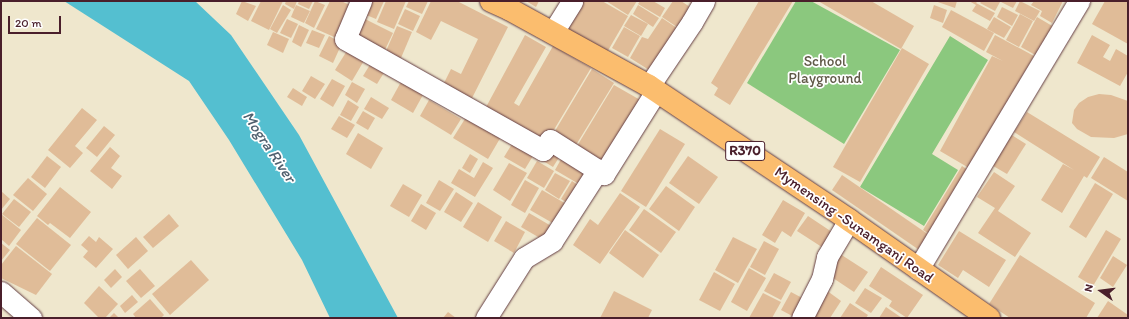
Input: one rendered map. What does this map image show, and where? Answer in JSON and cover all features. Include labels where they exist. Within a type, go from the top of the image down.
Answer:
[{"type":"main road","name":"Mymensing -Sunamganj Road","points":[[505,4],[652,88],[850,220],[989,318]]},
{"type":"street","points":[[361,1],[345,39],[543,150],[550,140],[604,174],[652,88],[704,1]]},
{"type":"street","points":[[918,269],[1079,1]]},
{"type":"street","points":[[553,32],[570,2]]},
{"type":"street","points":[[486,318],[524,258],[552,241],[598,170]]},
{"type":"street","points":[[802,318],[822,279],[827,257],[850,220]]},
{"type":"street","points":[[1,292],[31,318]]},
{"type":"green space","name":"School Playground","points":[[796,1],[811,1],[900,50],[844,144],[747,83]]},
{"type":"green space","points":[[950,36],[988,60],[932,154],[958,170],[924,226],[860,187]]},
{"type":"water","name":"Mogra River","points":[[64,1],[195,1],[231,35],[299,135],[398,318],[330,318],[302,260],[229,140],[189,81]]},
{"type":"building","points":[[242,1],[256,6],[248,21],[236,14]]},
{"type":"building","points":[[261,1],[283,1],[269,30],[251,21]]},
{"type":"building","points":[[286,1],[297,1],[294,9],[285,4]]},
{"type":"building","points":[[299,1],[313,1],[309,9],[298,4]]},
{"type":"building","points":[[315,1],[325,5],[314,28],[305,23]]},
{"type":"building","points":[[330,1],[341,1],[356,8],[341,40],[316,29]]},
{"type":"building","points":[[363,1],[384,1],[376,19],[359,12]]},
{"type":"building","points":[[386,1],[406,1],[394,29],[377,22]]},
{"type":"building","points":[[409,1],[428,1],[422,14],[406,7]]},
{"type":"building","points":[[431,1],[457,1],[508,27],[469,104],[441,89],[451,69],[461,74],[478,39],[441,21],[431,40],[416,32]]},
{"type":"building","points":[[526,1],[539,1],[536,7]]},
{"type":"building","points":[[572,1],[602,1],[628,16],[606,54],[558,27]]},
{"type":"building","points":[[606,1],[637,1],[628,15]]},
{"type":"building","points":[[640,1],[653,1],[665,8],[660,17],[638,4]]},
{"type":"building","points":[[673,1],[681,1],[693,9],[680,29],[662,17]]},
{"type":"building","points":[[759,1],[793,1],[730,105],[714,95],[718,88],[711,83]]},
{"type":"building","points":[[818,1],[871,1],[914,26],[901,49]]},
{"type":"building","points":[[935,1],[957,1],[955,8]]},
{"type":"building","points":[[969,1],[978,1],[976,3],[995,13],[990,21],[972,11],[976,5]]},
{"type":"building","points":[[982,1],[1000,2],[995,11],[980,3]]},
{"type":"building","points":[[999,1],[1017,1],[1013,8]]},
{"type":"building","points":[[1020,1],[1040,11],[1034,21],[1015,11]]},
{"type":"building","points":[[1034,1],[1063,1],[1052,23],[1040,16],[1042,11],[1031,5]]},
{"type":"building","points":[[1105,1],[1128,1],[1128,44],[1092,24]]},
{"type":"building","points":[[283,5],[291,10],[277,33],[270,29]]},
{"type":"building","points":[[296,5],[310,11],[304,23],[291,17]]},
{"type":"building","points":[[638,5],[659,18],[653,27],[633,14]]},
{"type":"building","points":[[934,5],[947,10],[943,23],[930,18]]},
{"type":"building","points":[[1002,7],[1018,15],[1012,26],[997,17]]},
{"type":"building","points":[[405,9],[420,16],[413,31],[398,24]]},
{"type":"building","points":[[951,10],[994,33],[984,51],[942,27]]},
{"type":"building","points":[[1020,14],[1033,21],[1019,47],[1006,40]]},
{"type":"building","points":[[631,15],[648,24],[641,36],[624,26]]},
{"type":"building","points":[[361,17],[393,33],[382,56],[350,40]]},
{"type":"building","points":[[994,17],[1011,27],[1004,38],[987,29]]},
{"type":"building","points":[[1037,17],[1054,27],[1037,56],[1021,47]]},
{"type":"building","points":[[662,18],[680,30],[654,73],[630,58],[642,37],[648,39]]},
{"type":"building","points":[[287,19],[298,24],[291,38],[280,33]]},
{"type":"building","points":[[299,25],[309,30],[301,47],[292,42]]},
{"type":"building","points":[[397,26],[412,32],[398,65],[383,58]]},
{"type":"building","points":[[624,27],[640,36],[628,57],[612,48]]},
{"type":"building","points":[[312,30],[325,35],[319,48],[306,43]]},
{"type":"building","points":[[273,32],[289,39],[283,53],[267,45]]},
{"type":"building","points":[[525,35],[546,47],[514,103],[519,106],[553,46],[591,68],[546,143],[485,109]]},
{"type":"building","points":[[995,35],[1034,56],[969,168],[940,151],[992,56],[1003,61],[986,52]]},
{"type":"building","points":[[1092,35],[1110,45],[1103,57],[1110,61],[1116,49],[1128,56],[1128,72],[1120,86],[1077,63]]},
{"type":"building","points":[[329,36],[342,43],[333,63],[319,56]]},
{"type":"building","points":[[902,48],[929,64],[860,182],[833,167]]},
{"type":"building","points":[[348,49],[365,59],[352,81],[335,70]]},
{"type":"building","points":[[371,63],[385,71],[377,84],[363,76]]},
{"type":"building","points":[[592,69],[614,83],[576,145],[555,131]]},
{"type":"building","points":[[311,76],[325,84],[315,99],[302,91]]},
{"type":"building","points":[[332,79],[345,86],[333,107],[320,99]]},
{"type":"building","points":[[402,80],[424,93],[413,113],[391,100]]},
{"type":"building","points":[[352,82],[365,89],[357,103],[345,95]]},
{"type":"building","points":[[614,85],[642,101],[602,167],[574,151]]},
{"type":"building","points":[[293,88],[307,97],[302,106],[287,97]]},
{"type":"building","points":[[1099,94],[1111,95],[1128,101],[1128,134],[1114,138],[1091,137],[1077,129],[1072,123],[1074,110],[1079,103],[1088,97]]},
{"type":"building","points":[[371,97],[389,108],[382,119],[364,109]]},
{"type":"building","points":[[348,100],[359,107],[351,121],[340,115]]},
{"type":"building","points":[[429,100],[461,119],[451,135],[420,116]]},
{"type":"building","points":[[82,108],[97,120],[75,146],[83,153],[70,168],[48,150]]},
{"type":"building","points":[[363,111],[375,118],[368,130],[356,123]]},
{"type":"building","points":[[1027,112],[1100,157],[1087,178],[1084,176],[1062,213],[1041,200],[1063,164],[1074,170],[1014,132]]},
{"type":"building","points":[[468,114],[502,135],[488,159],[453,138]]},
{"type":"building","points":[[339,116],[355,125],[347,138],[331,129]]},
{"type":"building","points":[[104,126],[115,135],[97,157],[86,148]]},
{"type":"building","points":[[660,129],[685,144],[646,207],[621,191]]},
{"type":"building","points":[[1007,132],[1026,144],[1007,174],[988,163]]},
{"type":"building","points":[[358,133],[383,148],[371,169],[346,154]]},
{"type":"building","points":[[515,139],[536,151],[525,169],[504,157]]},
{"type":"building","points":[[549,143],[563,151],[553,167],[540,159]]},
{"type":"building","points":[[110,147],[120,156],[111,168],[122,176],[112,189],[90,171]]},
{"type":"building","points":[[470,154],[478,159],[470,173],[462,168]]},
{"type":"building","points":[[564,154],[594,170],[584,187],[555,170]]},
{"type":"building","points":[[47,156],[61,167],[45,188],[31,177]]},
{"type":"building","points":[[688,156],[718,177],[699,204],[669,183]]},
{"type":"building","points":[[1104,157],[1128,172],[1128,201],[1091,178]]},
{"type":"building","points":[[537,161],[554,171],[544,188],[527,178]]},
{"type":"building","points":[[483,162],[493,168],[475,197],[451,183],[459,169],[474,178]]},
{"type":"building","points":[[509,163],[527,173],[510,201],[493,190]]},
{"type":"building","points":[[962,166],[974,174],[935,238],[923,230]]},
{"type":"building","points":[[994,172],[1015,186],[998,211],[1031,233],[1015,257],[978,233],[995,208],[977,197]]},
{"type":"building","points":[[555,173],[570,181],[559,199],[545,190]]},
{"type":"building","points":[[842,175],[935,239],[925,254],[832,190]]},
{"type":"building","points":[[28,178],[47,194],[33,211],[13,195]]},
{"type":"building","points":[[439,180],[454,189],[440,211],[426,203]]},
{"type":"building","points":[[525,180],[539,188],[525,213],[511,205]]},
{"type":"building","points":[[572,181],[581,187],[571,205],[561,199]]},
{"type":"building","points":[[1095,183],[1113,194],[1086,238],[1069,227]]},
{"type":"building","points":[[403,184],[422,195],[409,217],[390,206]]},
{"type":"building","points":[[666,186],[695,207],[679,231],[649,209]]},
{"type":"building","points":[[60,187],[91,212],[70,238],[50,223],[48,225],[37,216]]},
{"type":"building","points":[[542,190],[568,205],[556,225],[530,210]]},
{"type":"building","points":[[1,191],[10,199],[1,210]]},
{"type":"building","points":[[456,192],[473,203],[461,222],[444,212]]},
{"type":"building","points":[[620,193],[640,207],[600,264],[573,245],[590,219],[598,225]]},
{"type":"building","points":[[14,199],[31,212],[19,227],[2,214]]},
{"type":"building","points":[[783,200],[805,213],[791,237],[782,231],[775,243],[762,235]]},
{"type":"building","points":[[478,202],[502,217],[488,242],[463,227]]},
{"type":"building","points":[[421,204],[436,213],[426,230],[411,221]]},
{"type":"building","points":[[644,209],[676,232],[661,253],[629,230]]},
{"type":"building","points":[[529,213],[553,227],[545,241],[521,227]]},
{"type":"building","points":[[1,214],[21,230],[9,246],[1,239]]},
{"type":"building","points":[[169,214],[179,226],[153,248],[143,237]]},
{"type":"building","points":[[808,216],[838,236],[828,251],[797,231]]},
{"type":"building","points":[[37,218],[71,245],[50,271],[16,244]]},
{"type":"building","points":[[506,221],[525,232],[514,253],[494,241]]},
{"type":"building","points":[[625,230],[659,255],[643,278],[609,253]]},
{"type":"building","points":[[1106,230],[1121,239],[1093,286],[1078,277]]},
{"type":"building","points":[[959,231],[1006,260],[989,287],[963,270],[958,278],[938,265]]},
{"type":"building","points":[[89,236],[96,242],[99,237],[113,249],[96,268],[83,257],[88,251],[81,245]]},
{"type":"building","points":[[136,237],[148,251],[128,269],[116,255]]},
{"type":"building","points":[[733,237],[757,249],[738,283],[715,270]]},
{"type":"building","points":[[764,241],[779,249],[765,275],[750,267]]},
{"type":"building","points":[[1,243],[10,250],[1,261]]},
{"type":"building","points":[[16,246],[52,274],[36,295],[1,278],[1,265]]},
{"type":"building","points":[[837,252],[868,272],[854,292],[824,272]]},
{"type":"building","points":[[1020,255],[1095,303],[1086,318],[1010,318],[989,304]]},
{"type":"building","points":[[1113,256],[1127,265],[1113,287],[1100,278]]},
{"type":"building","points":[[191,260],[209,280],[170,315],[152,294]]},
{"type":"building","points":[[881,267],[923,295],[907,318],[889,306],[892,301],[869,286]]},
{"type":"building","points":[[749,268],[766,278],[747,311],[731,302]]},
{"type":"building","points":[[115,269],[122,277],[111,288],[104,280]]},
{"type":"building","points":[[140,269],[155,286],[141,298],[126,281]]},
{"type":"building","points":[[714,272],[735,284],[720,311],[699,300]]},
{"type":"building","points":[[774,273],[791,282],[781,300],[764,291]]},
{"type":"building","points":[[99,286],[118,304],[105,318],[99,318],[84,303]]},
{"type":"building","points":[[865,288],[882,298],[871,313],[855,303]]},
{"type":"building","points":[[826,290],[841,301],[830,318],[807,318]]},
{"type":"building","points":[[614,291],[652,310],[648,318],[600,318]]},
{"type":"building","points":[[791,292],[806,300],[796,318],[781,310]]},
{"type":"building","points":[[763,293],[781,302],[772,318],[749,318]]},
{"type":"building","points":[[132,295],[138,302],[125,313],[120,306]]},
{"type":"building","points":[[150,299],[164,315],[161,318],[136,318],[133,314]]},
{"type":"building","points":[[1108,301],[1128,315],[1128,318],[1097,318]]},
{"type":"building","points":[[850,303],[868,315],[866,318],[840,318]]},
{"type":"building","points":[[886,307],[902,318],[879,318]]},
{"type":"building","points":[[448,312],[456,318],[443,318]]},
{"type":"building","points":[[114,313],[119,318],[109,318]]}]
